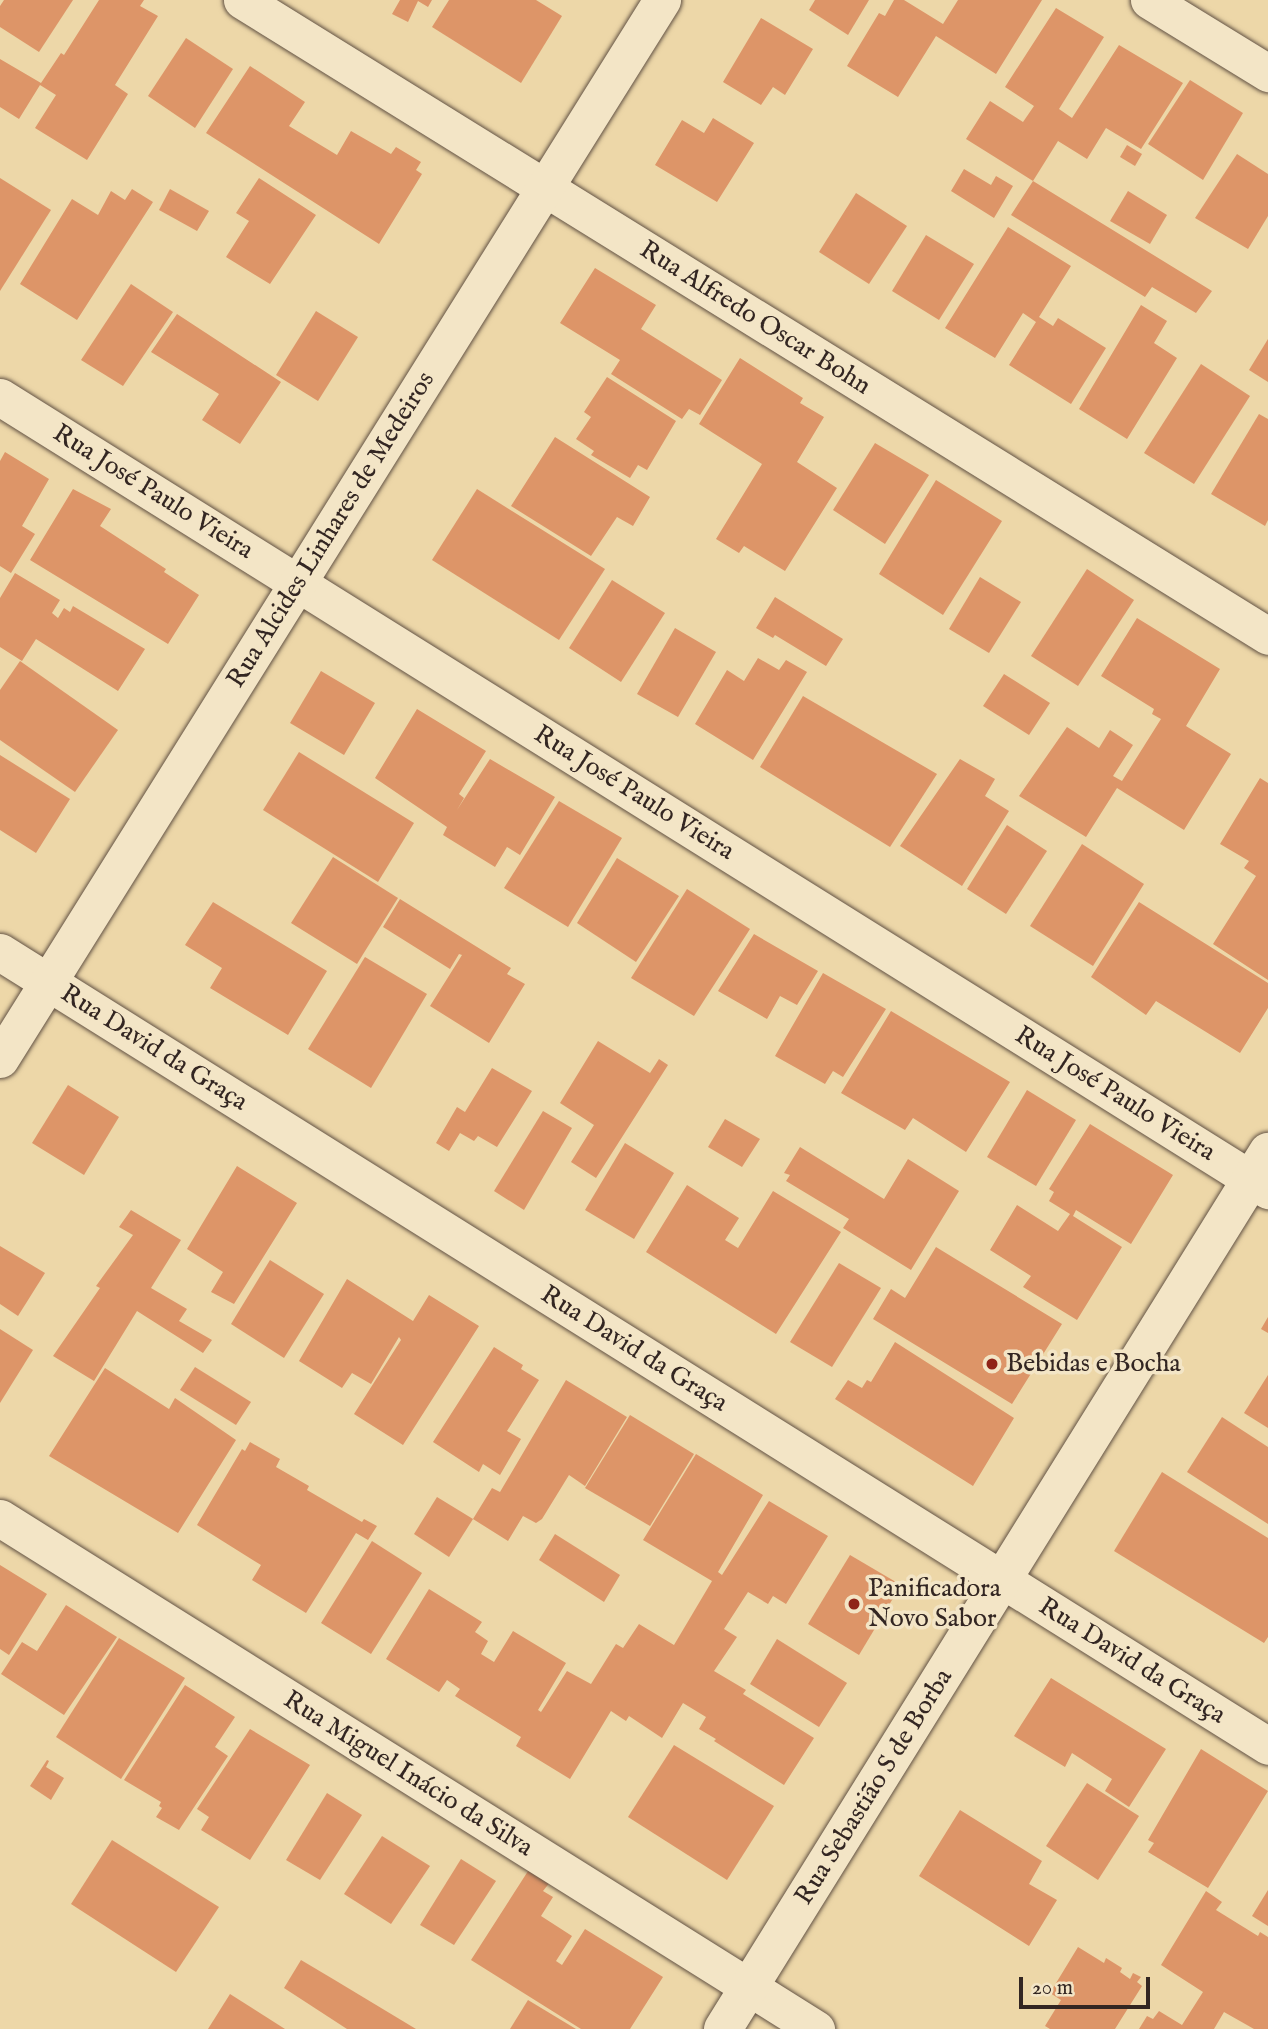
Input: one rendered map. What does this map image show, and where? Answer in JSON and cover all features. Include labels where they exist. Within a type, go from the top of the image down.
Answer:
[{"type":"street","name":"Rua Alfredo Oscar Bohn","points":[[242,0],[1268,636]]},
{"type":"street","name":"Rua Alcides Linhares de Medeiros","points":[[0,1059],[662,0]]},
{"type":"street","points":[[1149,0],[1268,73]]},
{"type":"street","name":"Rua José Paulo Vieira","points":[[0,397],[298,583],[1262,1174]]},
{"type":"street","name":"Rua David da Graça","points":[[0,952],[1268,1746]]},
{"type":"street","name":"Rua Sebastião S de Borba","points":[[723,2029],[1002,1580],[1262,1174]]},
{"type":"street","name":"Rua Miguel Inácio da Silva","points":[[0,1518],[816,2029]]},
{"type":"building","points":[[4,0],[73,0],[39,52],[0,27],[0,6]]},
{"type":"building","points":[[99,0],[144,0],[140,6],[158,16],[115,85],[128,94],[87,160],[35,128],[56,95],[40,85],[19,119],[0,107],[0,59],[41,83],[61,53],[64,55]]},
{"type":"building","points":[[400,0],[432,0],[428,7],[418,1],[408,22],[392,14]]},
{"type":"building","points":[[449,0],[536,0],[562,16],[521,83],[432,27]]},
{"type":"building","points":[[815,0],[869,0],[848,35],[809,10]]},
{"type":"building","points":[[894,0],[904,0],[943,24],[958,0],[1042,0],[996,74],[936,36],[898,97],[847,66],[879,13],[885,16]]},
{"type":"building","points":[[1056,8],[1104,37],[1059,109],[1072,118],[1119,45],[1183,83],[1141,149],[1106,128],[1087,159],[1058,141],[1033,181],[966,139],[990,101],[1023,122],[1034,106],[1005,87]]},
{"type":"building","points":[[761,18],[813,49],[785,95],[773,87],[761,105],[723,82]]},
{"type":"building","points":[[186,38],[233,69],[195,128],[148,96]]},
{"type":"building","points":[[250,66],[305,102],[289,126],[337,155],[351,131],[391,154],[396,147],[421,162],[416,170],[422,174],[379,244],[206,133]]},
{"type":"building","points":[[1190,80],[1243,113],[1203,180],[1148,144]]},
{"type":"building","points":[[713,118],[754,143],[717,202],[655,165],[682,120],[704,133]]},
{"type":"building","points":[[1127,145],[1142,154],[1135,166],[1120,157]]},
{"type":"building","points":[[1237,154],[1268,174],[1268,216],[1248,249],[1195,218]]},
{"type":"building","points":[[964,169],[991,185],[996,176],[1013,186],[994,218],[951,191]]},
{"type":"building","points":[[0,178],[51,210],[0,291]]},
{"type":"building","points":[[259,178],[316,215],[270,284],[226,257],[249,221],[236,213]]},
{"type":"building","points":[[1033,181],[1212,291],[1196,313],[1152,287],[1145,297],[1011,215]]},
{"type":"building","points":[[132,189],[153,202],[77,320],[20,284],[72,199],[98,215],[111,191],[125,200]]},
{"type":"building","points":[[170,189],[209,211],[197,231],[159,210]]},
{"type":"building","points":[[1128,191],[1167,215],[1150,244],[1110,221]]},
{"type":"building","points":[[856,193],[907,226],[869,284],[819,252]]},
{"type":"building","points":[[1008,227],[1071,266],[1039,317],[1053,326],[1058,318],[1106,348],[1071,404],[1009,365],[1036,322],[1023,313],[995,358],[945,328]]},
{"type":"building","points":[[926,235],[974,264],[939,320],[892,291]]},
{"type":"building","points":[[595,268],[656,305],[641,329],[722,380],[700,415],[689,409],[682,419],[611,374],[620,360],[560,323]]},
{"type":"building","points":[[131,284],[173,312],[123,386],[81,360]]},
{"type":"building","points":[[1141,305],[1167,321],[1154,343],[1177,358],[1127,439],[1079,409]]},
{"type":"building","points":[[316,311],[358,337],[318,401],[276,375]]},
{"type":"building","points":[[177,314],[281,382],[240,444],[202,420],[219,394],[151,352]]},
{"type":"building","points":[[1268,339],[1268,382],[1249,370]]},
{"type":"building","points":[[740,358],[803,398],[800,403],[824,417],[797,462],[837,488],[785,571],[744,546],[739,553],[716,539],[762,464],[699,424]]},
{"type":"building","points":[[1201,364],[1250,396],[1194,484],[1144,453]]},
{"type":"building","points":[[607,377],[676,421],[647,470],[638,465],[630,478],[591,455],[594,451],[576,439],[591,417],[584,412]]},
{"type":"building","points":[[1259,414],[1268,419],[1268,520],[1265,526],[1211,494]]},
{"type":"building","points":[[555,437],[650,497],[633,526],[617,517],[591,556],[511,506]]},
{"type":"building","points":[[875,443],[929,475],[885,544],[833,510]]},
{"type":"building","points":[[5,452],[49,479],[22,526],[35,534],[11,573],[0,566],[0,461]]},
{"type":"building","points":[[936,480],[1002,521],[943,615],[879,574]]},
{"type":"building","points":[[73,489],[111,509],[100,526],[166,569],[164,572],[199,595],[168,644],[30,560]]},
{"type":"building","points":[[477,489],[605,569],[559,640],[432,560]]},
{"type":"building","points":[[1087,569],[1134,600],[1078,686],[1031,656]]},
{"type":"building","points":[[15,573],[60,600],[52,613],[58,618],[64,608],[70,612],[73,606],[145,649],[118,691],[36,639],[22,661],[0,647],[0,598]]},
{"type":"building","points":[[980,577],[1021,602],[989,653],[949,629]]},
{"type":"building","points":[[612,580],[665,613],[621,682],[569,648]]},
{"type":"building","points":[[775,597],[843,639],[826,666],[775,635],[773,638],[756,628]]},
{"type":"building","points":[[1137,618],[1220,669],[1186,726],[1231,754],[1184,830],[1117,788],[1086,837],[1019,796],[1067,727],[1099,748],[1110,730],[1133,745],[1113,776],[1122,781],[1161,719],[1152,714],[1154,709],[1101,676]]},
{"type":"building","points":[[675,628],[716,652],[678,717],[637,694]]},
{"type":"building","points":[[758,658],[779,670],[786,660],[807,672],[753,760],[695,724],[727,670],[744,681]]},
{"type":"building","points":[[20,661],[118,730],[75,792],[0,740],[0,690]]},
{"type":"building","points":[[321,671],[375,703],[344,755],[290,723]]},
{"type":"building","points":[[1004,674],[1050,703],[1029,735],[983,706]]},
{"type":"building","points":[[803,696],[937,774],[890,847],[760,767]]},
{"type":"building","points":[[417,709],[486,751],[459,794],[464,798],[457,810],[490,759],[555,797],[520,855],[507,847],[495,867],[443,835],[447,827],[375,778]]},
{"type":"building","points":[[299,752],[414,823],[378,882],[263,810]]},
{"type":"building","points":[[0,755],[70,799],[36,853],[0,830]]},
{"type":"building","points":[[960,759],[995,779],[985,796],[1009,811],[962,886],[900,846]]},
{"type":"building","points":[[1260,778],[1268,783],[1268,980],[1213,944],[1256,876],[1244,868],[1249,861],[1220,844]]},
{"type":"building","points":[[559,801],[622,838],[568,927],[504,888]]},
{"type":"building","points":[[1007,825],[1047,851],[1006,914],[967,889]]},
{"type":"building","points":[[1082,844],[1144,884],[1093,966],[1030,926]]},
{"type":"building","points":[[333,857],[398,898],[357,964],[291,923]]},
{"type":"building","points":[[617,858],[679,896],[636,962],[577,923]]},
{"type":"building","points":[[687,889],[750,929],[694,1016],[631,978]]},
{"type":"building","points":[[400,899],[511,968],[507,974],[525,984],[489,1043],[430,1006],[462,955],[459,954],[450,969],[383,927]]},
{"type":"building","points":[[213,902],[327,971],[288,1035],[210,988],[222,968],[185,945]]},
{"type":"building","points":[[1139,902],[1268,983],[1268,1008],[1240,1053],[1156,1001],[1146,1015],[1091,977]]},
{"type":"building","points":[[754,934],[818,971],[797,1005],[780,996],[767,1019],[718,991]]},
{"type":"building","points":[[365,957],[427,994],[371,1088],[308,1049]]},
{"type":"building","points":[[823,973],[886,1009],[843,1077],[833,1071],[825,1084],[775,1056]]},
{"type":"building","points":[[891,1011],[1010,1082],[966,1152],[913,1118],[905,1130],[841,1093]]},
{"type":"building","points":[[598,1041],[650,1073],[659,1059],[668,1065],[596,1178],[571,1162],[594,1125],[560,1103]]},
{"type":"building","points":[[492,1068],[532,1091],[497,1147],[478,1136],[474,1141],[460,1133],[449,1151],[436,1143],[457,1107],[465,1112]]},
{"type":"building","points":[[68,1085],[119,1117],[84,1175],[32,1143]]},
{"type":"building","points":[[1027,1090],[1076,1120],[1036,1186],[987,1157]]},
{"type":"building","points":[[543,1111],[572,1128],[524,1210],[494,1191]]},
{"type":"building","points":[[725,1119],[760,1139],[742,1167],[708,1147]]},
{"type":"building","points":[[1090,1124],[1173,1175],[1131,1244],[1076,1210],[1073,1216],[1122,1247],[1077,1320],[1023,1287],[1031,1276],[990,1250],[1017,1205],[1058,1231],[1070,1214],[1049,1201],[1054,1192],[1049,1189]]},
{"type":"building","points":[[625,1143],[674,1173],[634,1239],[585,1210]]},
{"type":"building","points":[[800,1147],[884,1199],[908,1159],[959,1191],[911,1270],[843,1228],[849,1219],[786,1181],[790,1175],[784,1173]]},
{"type":"building","points":[[237,1166],[297,1203],[234,1304],[211,1292],[223,1272],[187,1249]]},
{"type":"building","points":[[687,1185],[739,1218],[725,1240],[738,1248],[773,1191],[841,1232],[776,1334],[646,1252]]},
{"type":"building","points":[[131,1210],[181,1240],[151,1288],[187,1309],[179,1321],[212,1340],[203,1353],[137,1311],[94,1381],[53,1356],[100,1288],[96,1286],[133,1235],[119,1227]]},
{"type":"building","points":[[0,1246],[45,1273],[18,1316],[0,1304]]},
{"type":"building","name":"Bebidas e Bocha","points":[[936,1247],[1062,1324],[1012,1404],[873,1319],[891,1289],[905,1298]]},
{"type":"building","points":[[270,1260],[324,1294],[284,1358],[231,1324]]},
{"type":"building","points":[[839,1263],[881,1288],[832,1367],[790,1342]]},
{"type":"building","points":[[347,1279],[413,1321],[429,1295],[479,1326],[403,1445],[354,1414],[401,1340],[399,1337],[371,1384],[352,1373],[342,1388],[299,1361]]},
{"type":"building","points":[[1268,1317],[1268,1333],[1261,1329]]},
{"type":"building","points":[[0,1329],[33,1350],[0,1403]]},
{"type":"building","points":[[895,1342],[1014,1418],[973,1486],[835,1399],[848,1380],[862,1388],[867,1380],[871,1382]]},
{"type":"building","points":[[494,1347],[523,1365],[521,1369],[539,1380],[507,1431],[521,1439],[500,1475],[483,1464],[479,1472],[433,1442]]},
{"type":"building","points":[[195,1367],[251,1402],[236,1425],[180,1390]]},
{"type":"building","points":[[105,1368],[169,1409],[175,1398],[236,1440],[178,1533],[49,1456]]},
{"type":"building","points":[[1268,1375],[1268,1428],[1244,1413]]},
{"type":"building","points":[[566,1380],[627,1417],[585,1486],[569,1475],[542,1519],[536,1523],[523,1516],[508,1541],[473,1519],[492,1488],[500,1492]]},
{"type":"building","points":[[630,1415],[694,1454],[650,1526],[585,1488]]},
{"type":"building","points":[[1222,1417],[1268,1447],[1268,1524],[1187,1472]]},
{"type":"building","points":[[250,1442],[280,1459],[276,1467],[309,1486],[307,1490],[362,1522],[364,1519],[377,1526],[368,1540],[356,1533],[306,1613],[252,1580],[261,1565],[197,1525],[242,1449],[245,1451]]},
{"type":"building","points":[[696,1454],[763,1495],[718,1572],[722,1575],[769,1501],[828,1536],[786,1604],[773,1596],[768,1604],[748,1592],[724,1629],[737,1637],[714,1671],[746,1690],[743,1694],[814,1738],[784,1785],[699,1729],[706,1717],[683,1703],[662,1738],[629,1716],[626,1721],[611,1711],[570,1779],[516,1746],[521,1737],[455,1696],[460,1689],[447,1680],[439,1692],[386,1659],[429,1589],[482,1622],[475,1632],[488,1641],[481,1654],[494,1662],[513,1631],[566,1663],[538,1710],[541,1712],[567,1671],[591,1684],[616,1644],[623,1648],[639,1624],[674,1645],[712,1581],[643,1540]]},
{"type":"building","points":[[1162,1472],[1268,1538],[1268,1637],[1264,1643],[1114,1551]]},
{"type":"building","points":[[437,1497],[473,1519],[449,1557],[414,1534]]},
{"type":"building","points":[[555,1534],[620,1575],[604,1602],[539,1560]]},
{"type":"building","points":[[372,1541],[422,1573],[371,1654],[321,1623]]},
{"type":"building","name":"Panificadora Novo Sabor","points":[[850,1555],[901,1585],[859,1655],[808,1624]]},
{"type":"building","points":[[0,1565],[47,1594],[9,1655],[0,1649]]},
{"type":"building","points":[[66,1605],[117,1637],[64,1715],[1,1674],[22,1642],[37,1651]]},
{"type":"building","points":[[119,1638],[185,1678],[121,1779],[56,1737]]},
{"type":"building","points":[[777,1639],[847,1683],[819,1727],[750,1684]]},
{"type":"building","points":[[1051,1678],[1166,1749],[1129,1807],[1105,1791],[1112,1779],[1072,1753],[1065,1767],[1014,1736]]},
{"type":"building","points":[[185,1685],[235,1717],[215,1747],[228,1756],[179,1830],[156,1817],[162,1808],[159,1806],[161,1802],[124,1780]]},
{"type":"building","points":[[250,1729],[310,1765],[250,1860],[201,1830],[209,1817],[197,1809]]},
{"type":"building","points":[[674,1745],[774,1806],[727,1880],[628,1817]]},
{"type":"building","points":[[1201,1749],[1268,1791],[1208,1888],[1148,1852],[1154,1843],[1148,1840]]},
{"type":"building","points":[[47,1760],[49,1761],[46,1767],[64,1778],[51,1800],[30,1786]]},
{"type":"building","points":[[1087,1783],[1139,1816],[1098,1880],[1046,1846]]},
{"type":"building","points":[[327,1793],[362,1815],[320,1880],[286,1860]]},
{"type":"building","points":[[960,1810],[1042,1861],[1029,1884],[1057,1900],[1029,1946],[919,1876]]},
{"type":"building","points":[[382,1836],[430,1866],[391,1924],[344,1894]]},
{"type":"building","points":[[112,1840],[219,1907],[176,1972],[71,1904]]},
{"type":"building","points":[[461,1859],[496,1881],[454,1945],[420,1925]]},
{"type":"building","points":[[530,1868],[551,1881],[543,1891],[553,1897],[541,1916],[572,1936],[556,1961],[562,1965],[585,1929],[663,1977],[630,2029],[581,2029],[471,1960]]},
{"type":"building","points":[[1268,1890],[1268,1926],[1252,1916]]},
{"type":"building","points":[[1206,1891],[1222,1902],[1216,1910],[1258,1936],[1260,1932],[1268,1937],[1268,2029],[1254,2029],[1224,2012],[1214,2029],[1139,2029],[1147,2016],[1153,2019],[1159,2011],[1182,2025],[1203,1992],[1161,1965]]},
{"type":"building","points":[[1078,1947],[1104,1963],[1106,1958],[1122,1968],[1120,1972],[1130,1979],[1133,1973],[1141,1977],[1137,1982],[1142,1986],[1115,2029],[1050,2029],[1045,2026],[1061,2000],[1050,1993]]},
{"type":"building","points":[[301,1960],[416,2029],[347,2029],[284,1988]]},
{"type":"building","points":[[230,1994],[285,2029],[208,2029]]},
{"type":"building","points":[[528,2000],[576,2029],[510,2029]]},
{"type":"place","name":"Bebidas e Bocha","points":[[992,1364]]},
{"type":"place","name":"Panificadora Novo Sabor","points":[[854,1604]]}]
